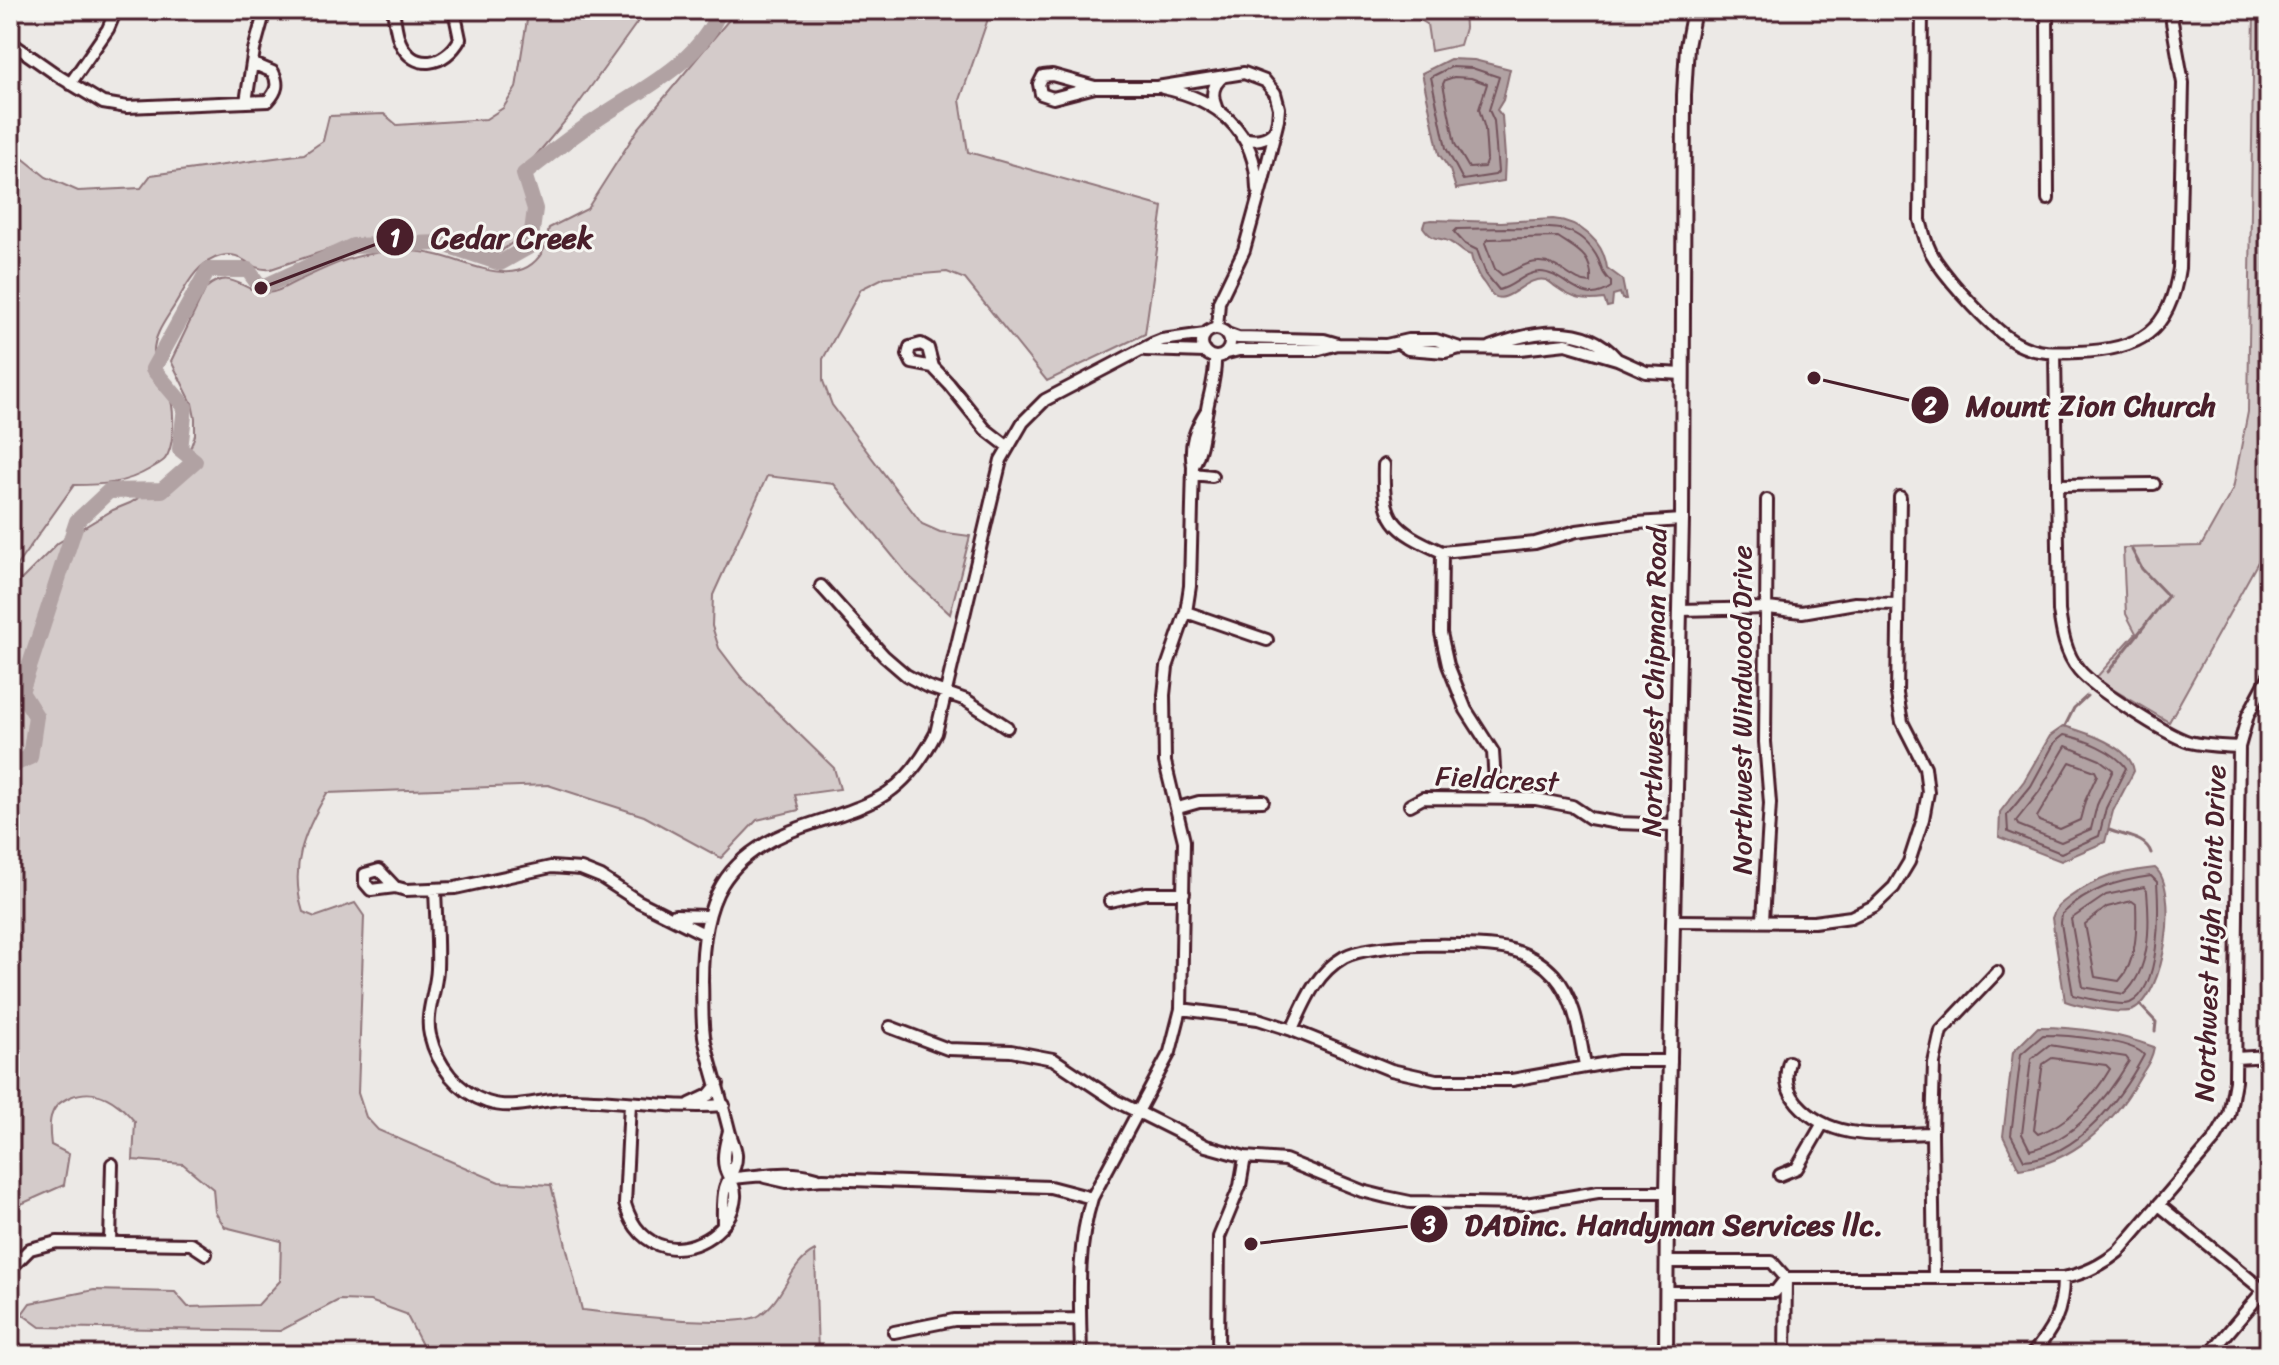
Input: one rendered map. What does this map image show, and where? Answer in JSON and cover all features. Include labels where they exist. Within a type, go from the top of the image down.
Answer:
[{"type":"main road","name":"Northwest Chipman Road","points":[[1666,1355],[1682,520],[1684,95],[1687,46],[1694,10]]},
{"type":"street","points":[[70,84],[108,29],[116,10]]},
{"type":"street","points":[[246,102],[265,10]]},
{"type":"street","points":[[393,10],[400,41],[410,57],[427,63],[446,57],[460,39],[455,15],[449,10]]},
{"type":"street","points":[[1922,10],[1920,220],[1926,242],[1935,260],[2001,333],[2026,348],[2055,353],[2126,347],[2154,327],[2174,297],[2179,268],[2183,83],[2172,22],[2173,10]]},
{"type":"street","points":[[2047,10],[2048,199]]},
{"type":"street","points":[[10,42],[103,103],[127,107],[268,101],[275,93],[278,82],[273,72],[252,63]]},
{"type":"street","points":[[1217,109],[1213,91],[1218,81],[1229,74]]},
{"type":"street","points":[[1095,87],[1052,75],[1043,76],[1039,84],[1041,94],[1053,98],[1095,87],[1157,87],[1229,74],[1252,74],[1270,87],[1279,108],[1275,130],[1244,250],[1219,302],[1222,332],[1231,342],[1227,353]]},
{"type":"street","points":[[1157,87],[1186,93],[1217,109],[1242,137],[1255,167],[1257,202]]},
{"type":"street","points":[[1242,137],[1252,140],[1263,138],[1275,130]]},
{"type":"street","points":[[729,1178],[735,1168],[736,1157],[704,1038],[704,934],[707,916],[716,893],[727,878],[761,845],[802,827],[867,806],[889,794],[908,778],[924,757],[936,733],[997,474],[1007,446],[1023,422],[1045,400],[1162,340],[1222,332],[1238,338],[1324,340],[1338,344]]},
{"type":"street","points":[[1205,334],[1202,343],[1205,352]]},
{"type":"street","points":[[1215,358],[1239,350],[1316,350],[1338,344],[1400,344],[1408,340],[1436,340],[1460,348],[1486,348],[1536,335],[1570,334],[1595,340],[1607,347],[1617,359],[1646,372],[1683,374]]},
{"type":"street","points":[[1145,350],[1205,352],[1215,358]]},
{"type":"street","points":[[2055,353],[2059,611],[2063,638],[2079,670],[2094,685],[2179,738],[2239,747]]},
{"type":"street","points":[[1081,1355],[1082,1237],[1092,1198],[1170,1052],[1181,1009],[1184,841],[1165,762],[1164,681],[1186,612],[1190,586],[1191,452],[1195,429],[1207,410],[1216,375],[1215,358]]},
{"type":"street","points":[[933,367],[985,429],[1007,446]]},
{"type":"street","points":[[1384,465],[1386,507],[1394,521],[1407,536],[1442,552],[1535,543],[1577,531],[1682,520]]},
{"type":"street","points":[[1193,470],[1212,476]]},
{"type":"street","points":[[2057,485],[2154,484]]},
{"type":"street","points":[[1674,921],[1814,922],[1851,917],[1874,906],[1894,887],[1909,862],[1928,792],[1925,767],[1902,722],[1897,694],[1900,497]]},
{"type":"street","name":"Northwest Windwood Drive","points":[[1763,920],[1770,803],[1765,742],[1767,500]]},
{"type":"street","points":[[1442,552],[1440,620],[1448,665],[1466,710],[1493,752],[1496,797]]},
{"type":"street","points":[[821,586],[897,668],[915,681],[966,700],[1007,727]]},
{"type":"street","points":[[1680,610],[1768,608],[1802,612],[1855,603],[1898,604]]},
{"type":"street","points":[[1186,612],[1267,640]]},
{"type":"street","name":"Northwest High Point Drive","points":[[1667,1262],[1772,1262],[1786,1278],[2063,1278],[2104,1264],[2118,1252],[2224,1127],[2234,1093],[2239,747],[2248,715],[2269,676]]},
{"type":"street","name":"Fieldcrest","points":[[1410,805],[1423,798],[1496,797],[1554,801],[1579,809],[1590,818],[1618,823],[1674,825]]},
{"type":"street","points":[[1178,808],[1199,802],[1263,801]]},
{"type":"street","points":[[395,887],[435,890],[543,869],[581,869],[704,934]]},
{"type":"street","points":[[435,890],[437,973],[429,1015],[430,1034],[435,1051],[449,1076],[460,1087],[478,1098],[499,1105],[563,1099],[701,1107],[724,1105]]},
{"type":"street","points":[[1110,901],[1146,893],[1184,893]]},
{"type":"street","points":[[670,915],[707,916]]},
{"type":"street","points":[[1292,1030],[1321,974],[1357,951],[1385,946],[1499,948],[1524,954],[1552,972],[1574,1010],[1585,1065]]},
{"type":"street","points":[[1934,1278],[1934,1063],[1941,1031],[1997,972]]},
{"type":"street","points":[[1181,1009],[1258,1019],[1391,1070],[1421,1078],[1530,1078],[1585,1065],[1619,1061],[1671,1061]]},
{"type":"street","points":[[890,1027],[948,1049],[1011,1051],[1053,1059],[1116,1101],[1206,1146],[1245,1157],[1285,1160],[1362,1191],[1410,1202],[1526,1204],[1598,1192],[1667,1192]]},
{"type":"street","points":[[2236,1058],[2269,1056]]},
{"type":"street","points":[[1789,1062],[1785,1074],[1791,1096],[1805,1112],[1823,1123],[1842,1132],[1869,1136],[1932,1133]]},
{"type":"street","points":[[690,1104],[709,1095],[718,1084]]},
{"type":"street","points":[[630,1103],[625,1204],[634,1225],[657,1244],[678,1248],[704,1240],[723,1225],[732,1213],[735,1198],[729,1178]]},
{"type":"street","points":[[1780,1175],[1797,1168],[1823,1123]]},
{"type":"street","points":[[1218,1355],[1219,1237],[1240,1186],[1245,1157]]},
{"type":"street","points":[[110,1242],[112,1164]]},
{"type":"street","points":[[729,1178],[1050,1187],[1092,1198]]},
{"type":"street","points":[[2159,1205],[2267,1290],[2209,1355]]},
{"type":"street","points":[[10,1269],[30,1249],[57,1242],[191,1244],[206,1254]]},
{"type":"street","points":[[1785,1355],[1786,1278]]},
{"type":"street","name":"Northwest High Point Drive","points":[[1666,1292],[1775,1292],[1786,1278]]},
{"type":"street","points":[[2031,1355],[2050,1334],[2059,1316],[2063,1278]]},
{"type":"street","points":[[894,1332],[954,1320],[1080,1319]]},
{"type":"shaded area","points":[[518,10],[646,10],[572,113],[533,159],[530,217],[524,234],[500,252],[490,255],[442,239],[387,239],[351,242],[271,269],[256,267],[229,255],[207,262],[187,285],[163,324],[154,346],[157,367],[172,405],[173,433],[168,454],[160,463],[132,478],[104,484],[74,485],[17,565],[19,582],[58,543],[161,484],[184,465],[195,435],[195,418],[192,403],[171,361],[206,288],[215,282],[232,280],[255,290],[273,292],[332,265],[395,251],[429,253],[493,271],[521,270],[533,263],[543,251],[549,228],[587,209],[638,129],[737,10],[991,10],[960,100],[968,152],[1163,207],[1145,334],[1047,381],[965,279],[947,272],[885,277],[861,289],[823,359],[823,381],[832,405],[922,524],[940,532],[970,536],[950,614],[908,575],[834,484],[767,476],[713,595],[712,626],[719,648],[741,677],[834,768],[840,789],[795,795],[799,810],[757,820],[721,858],[644,816],[548,785],[327,793],[306,836],[298,865],[303,912],[315,917],[355,903],[364,916],[358,1093],[366,1117],[378,1130],[499,1182],[551,1185],[582,1310],[702,1321],[747,1319],[760,1315],[768,1308],[799,1264],[815,1251],[818,1355],[422,1355],[421,1343],[406,1314],[370,1301],[339,1300],[280,1331],[40,1327],[22,1314],[30,1303],[94,1290],[175,1292],[188,1307],[258,1305],[280,1281],[281,1241],[225,1227],[215,1212],[213,1189],[183,1164],[133,1160],[135,1122],[114,1102],[89,1093],[64,1100],[51,1117],[51,1145],[69,1154],[64,1185],[10,1209],[10,148],[46,177],[78,191],[141,188],[151,175],[304,154],[323,141],[329,116],[384,114],[397,125],[486,119],[503,108],[516,88],[527,20]]},
{"type":"shaded area","points":[[1403,10],[1464,10],[1465,28],[1460,45],[1431,51],[1427,24]]},
{"type":"shaded area","points":[[2254,10],[2269,10],[2269,542],[2169,722],[2095,679],[2136,633],[2126,614],[2123,548],[2201,546],[2233,489],[2248,412]]},
{"type":"water","points":[[1450,59],[1474,60],[1510,69],[1503,100],[1497,110],[1502,116],[1504,181],[1456,189],[1450,170],[1439,154],[1422,73]]},
{"type":"water","points":[[1553,219],[1572,224],[1589,234],[1601,250],[1607,268],[1622,279],[1626,299],[1622,299],[1620,293],[1613,295],[1612,306],[1607,307],[1604,299],[1579,299],[1548,281],[1539,280],[1506,297],[1494,296],[1479,277],[1471,255],[1446,240],[1434,237],[1423,227],[1425,221],[1432,220],[1501,222]]},
{"type":"water","points":[[2064,726],[2116,747],[2131,762],[2134,771],[2113,811],[2105,842],[2061,861],[1999,837],[2000,812],[2024,781],[2050,736]]},
{"type":"water","points":[[2155,868],[2163,879],[2167,918],[2161,964],[2144,1001],[2133,1010],[2119,1011],[2065,1001],[2052,918],[2056,909],[2078,891],[2099,880]]},
{"type":"water","points":[[2038,1027],[2097,1032],[2154,1047],[2148,1064],[2128,1096],[2089,1139],[2056,1159],[2019,1169],[2003,1136],[2013,1052]]},
{"type":"waterway","points":[[10,766],[30,757],[36,716],[21,692],[77,521],[109,491],[162,490],[195,461],[180,449],[185,407],[153,369],[208,270],[248,270],[261,288],[353,246],[440,243],[500,263],[530,246],[535,209],[524,174],[584,128],[666,75],[697,46],[720,10]]},
{"type":"waterway","points":[[2108,672],[2168,596],[2142,569],[2132,550]]},
{"type":"waterway","points":[[2065,726],[2074,708],[2087,696]]},
{"type":"waterway","points":[[2109,830],[2139,840],[2151,853]]},
{"type":"waterway","points":[[2140,1005],[2156,1022],[2155,1031]]},
{"type":"place","name":"Cedar Creek","points":[[261,288]]},
{"type":"place","name":"Mount Zion Church","points":[[1814,378]]},
{"type":"place","name":"DADinc. Handyman Services llc.","points":[[1251,1244]]}]
